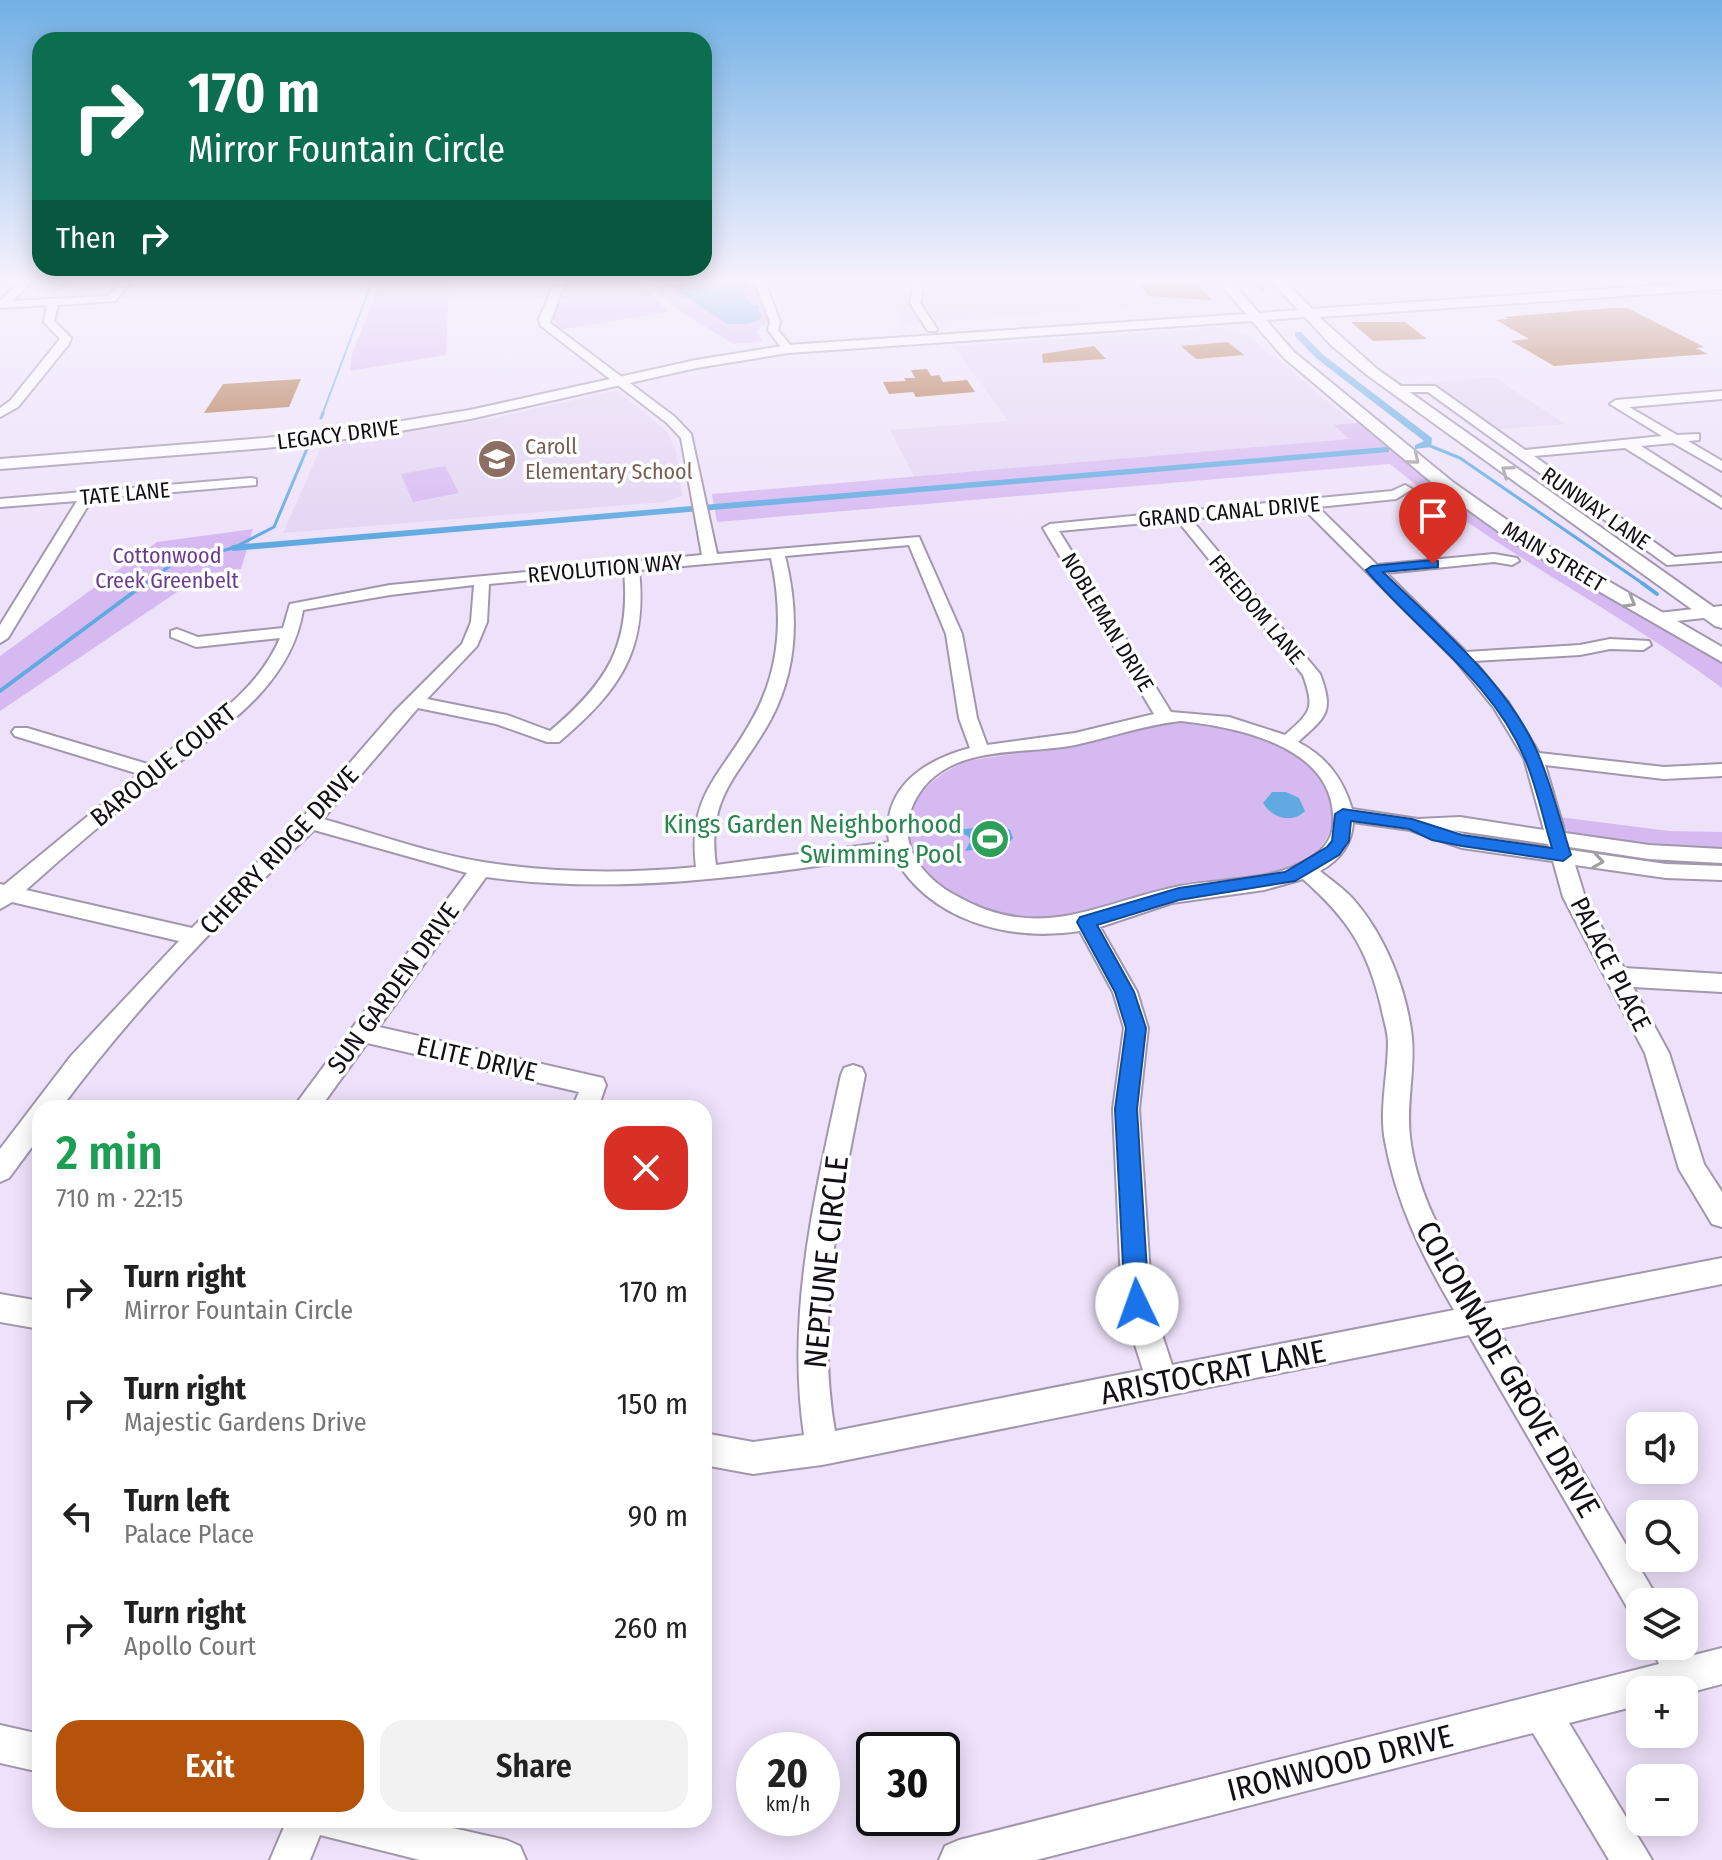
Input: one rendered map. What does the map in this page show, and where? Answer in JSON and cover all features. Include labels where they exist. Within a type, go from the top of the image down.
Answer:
[{"type":"main road","name":"LEGACY DRIVE","points":[[0,464],[270,436],[678,366]]},
{"type":"main road","name":"MAIN STREET","points":[[1302,366],[1448,487],[1520,538],[1722,656]]},
{"type":"main road","points":[[1360,366],[1372,372]]},
{"type":"main road","name":"MAIN STREET","points":[[1365,366],[1717,615]]},
{"type":"main road","name":"LEGACY DRIVE","points":[[0,451],[270,436]]},
{"type":"street","points":[[0,413],[14,404],[46,366]]},
{"type":"street","points":[[601,366],[671,420],[687,437],[710,558]]},
{"type":"street","name":"RUNWAY LANE","points":[[1398,390],[1431,388],[1672,562],[1722,557]]},
{"type":"street","points":[[1722,395],[1616,404],[1722,467]]},
{"type":"street","points":[[1637,402],[1722,453]]},
{"type":"street","points":[[0,431],[15,412],[14,404]]},
{"type":"street","points":[[1520,454],[1695,437]]},
{"type":"street","points":[[1627,443],[1722,504]]},
{"type":"street","name":"TATE LANE","points":[[0,503],[251,482]]},
{"type":"street","name":"GRAND CANAL DRIVE","points":[[1050,528],[1396,495],[1405,489]]},
{"type":"street","points":[[0,638],[87,496]]},
{"type":"street","name":"PALACE PLACE","points":[[1306,503],[1462,657],[1502,706],[1533,758],[1574,897],[1620,977],[1657,1053],[1692,1169],[1722,1215]]},
{"type":"street","name":"FREEDOM LANE","points":[[1180,515],[1311,674],[1320,698],[1317,716],[1286,743]]},
{"type":"street","name":"NOBLEMAN DRIVE","points":[[1050,528],[1165,717]]},
{"type":"street","name":"REVOLUTION WAY","points":[[296,607],[390,590],[482,580],[914,540],[949,618],[962,669],[963,705],[981,751]]},
{"type":"street","points":[[707,874],[705,820],[717,790],[767,710],[783,664],[789,625],[787,589],[777,552]]},
{"type":"street","points":[[1372,570],[1494,558],[1512,561]]},
{"type":"street","points":[[415,702],[501,719],[553,738],[601,694],[623,660],[633,629],[636,600],[631,566]]},
{"type":"street","name":"CHERRY RIDGE DRIVE","points":[[52,1100],[80,1063],[250,879],[310,822],[415,702],[469,646],[479,622],[482,580]]},
{"type":"street","name":"BAROQUE COURT","points":[[3,896],[237,707],[267,677],[292,632],[296,607]]},
{"type":"street","points":[[1658,618],[1717,615]]},
{"type":"street","points":[[177,634],[196,642],[292,632]]},
{"type":"street","points":[[1462,657],[1580,650],[1610,644],[1643,645]]},
{"type":"street","points":[[1165,717],[1208,718],[1245,725],[1286,743],[1320,768],[1341,799],[1343,814],[1340,841],[1333,851],[1306,870],[1289,877],[1167,897],[1086,922],[1022,925],[974,913],[946,901],[917,875],[900,847],[897,821],[913,785],[945,762],[981,751],[1074,739],[1165,717]]},
{"type":"street","points":[[21,732],[154,772]]},
{"type":"street","points":[[1533,758],[1664,773],[1722,770]]},
{"type":"street","points":[[1343,814],[1412,824],[1438,836],[1462,841],[1722,856]]},
{"type":"street","points":[[310,822],[481,869],[560,878],[634,880],[707,874],[900,847]]},
{"type":"street","points":[[1560,846],[1666,871],[1722,873]]},
{"type":"street","name":"SUN GARDEN DRIVE","points":[[312,1100],[481,869]]},
{"type":"street","name":"COLONNADE GROVE DRIVE","points":[[1306,870],[1345,904],[1371,941],[1386,979],[1400,1038],[1397,1137],[1413,1202],[1439,1258],[1635,1588]]},
{"type":"street","points":[[3,896],[197,937]]},
{"type":"street","points":[[1086,922],[1125,992],[1136,1028],[1126,1109],[1137,1304],[1162,1382]]},
{"type":"street","points":[[1620,977],[1722,983]]},
{"type":"street","name":"ELITE DRIVE","points":[[360,1032],[590,1097]]},
{"type":"street","name":"NEPTUNE CIRCLE","points":[[822,1449],[812,1373],[815,1302],[828,1196],[853,1075]]},
{"type":"street","points":[[0,1170],[32,1127]]},
{"type":"street","name":"ARISTOCRAT LANE","points":[[712,1450],[753,1458],[822,1449],[1722,1271]]},
{"type":"street","points":[[0,1308],[32,1314]]},
{"type":"street","name":"IRONWOOD DRIVE","points":[[959,1860],[1541,1712],[1692,1663]]},
{"type":"street","points":[[1541,1712],[1632,1860]]},
{"type":"street","points":[[0,1744],[32,1751]]},
{"type":"street","points":[[290,1860],[304,1828]]},
{"type":"street","points":[[366,1828],[506,1860]]},
{"type":"shaded area","points":[[968,366],[1285,366],[1354,423],[1335,425],[1350,439],[915,478],[890,430],[1008,421]]},
{"type":"shaded area","points":[[1494,377],[1565,424],[1477,431],[1411,384]]},
{"type":"shaded area","name":"Caroll Elementary School","points":[[617,390],[667,432],[676,451],[682,496],[664,502],[283,533],[323,443],[490,419]]},
{"type":"green space","points":[[351,366],[381,366],[350,371]]},
{"type":"green space","points":[[1366,422],[1424,471],[1722,662],[1722,688],[1639,631],[1470,524],[1390,464],[717,522],[712,494],[1349,439],[1334,425]]},
{"type":"green space","points":[[445,466],[459,493],[413,502],[401,474]]},
{"type":"green space","name":"Cottonwood Creek Greenbelt","points":[[253,529],[241,569],[204,574],[0,711],[0,656],[157,542]]},
{"type":"green space","points":[[1202,723],[1253,735],[1301,760],[1319,777],[1330,797],[1331,826],[1319,848],[1296,865],[1280,871],[1188,882],[1077,915],[1038,920],[985,909],[956,895],[932,876],[915,854],[908,830],[913,806],[932,783],[966,761],[1093,742],[1150,725]]},
{"type":"green space","points":[[1559,817],[1669,831],[1722,832],[1722,850],[1655,846],[1580,836],[1569,833]]},
{"type":"water","points":[[1272,792],[1286,792],[1299,798],[1305,811],[1294,817],[1277,816],[1263,803]]},
{"type":"water","name":"Kings Garden Neighborhood Swimming Pool","points":[[999,825],[1010,830],[1013,838],[1007,845],[965,851],[969,837],[957,830]]},
{"type":"building","points":[[927,369],[931,376],[939,375],[943,382],[967,380],[975,392],[916,397],[913,392],[889,394],[883,382],[906,381],[904,378],[915,378],[911,370]]},
{"type":"building","points":[[301,379],[289,407],[204,413],[223,384]]},
{"type":"waterway","points":[[322,415],[340,366]]},
{"type":"waterway","points":[[1332,366],[1429,440],[1428,445],[1418,447]]},
{"type":"waterway","points":[[321,418],[323,413]]},
{"type":"waterway","points":[[143,585],[174,563],[233,548],[274,527],[309,444]]},
{"type":"waterway","points":[[1428,445],[1460,458],[1645,585]]},
{"type":"waterway","points":[[233,548],[1386,450]]},
{"type":"waterway","points":[[0,691],[146,583]]},
{"type":"waterway","points":[[1642,583],[1657,594]]},
{"type":"place","name":"Caroll Elementary School","points":[[497,459]]},
{"type":"place","name":"Kings Garden Neighborhood Swimming Pool","points":[[990,839]]},
{"type":"route","points":[[1137,1304],[1126,1109],[1136,1028],[1125,992],[1086,922],[1179,894],[1289,877],[1306,870],[1333,851],[1340,841],[1343,814],[1412,824],[1438,836],[1462,841],[1563,855],[1533,758],[1502,706],[1462,657],[1372,570],[1433,564]]}]
